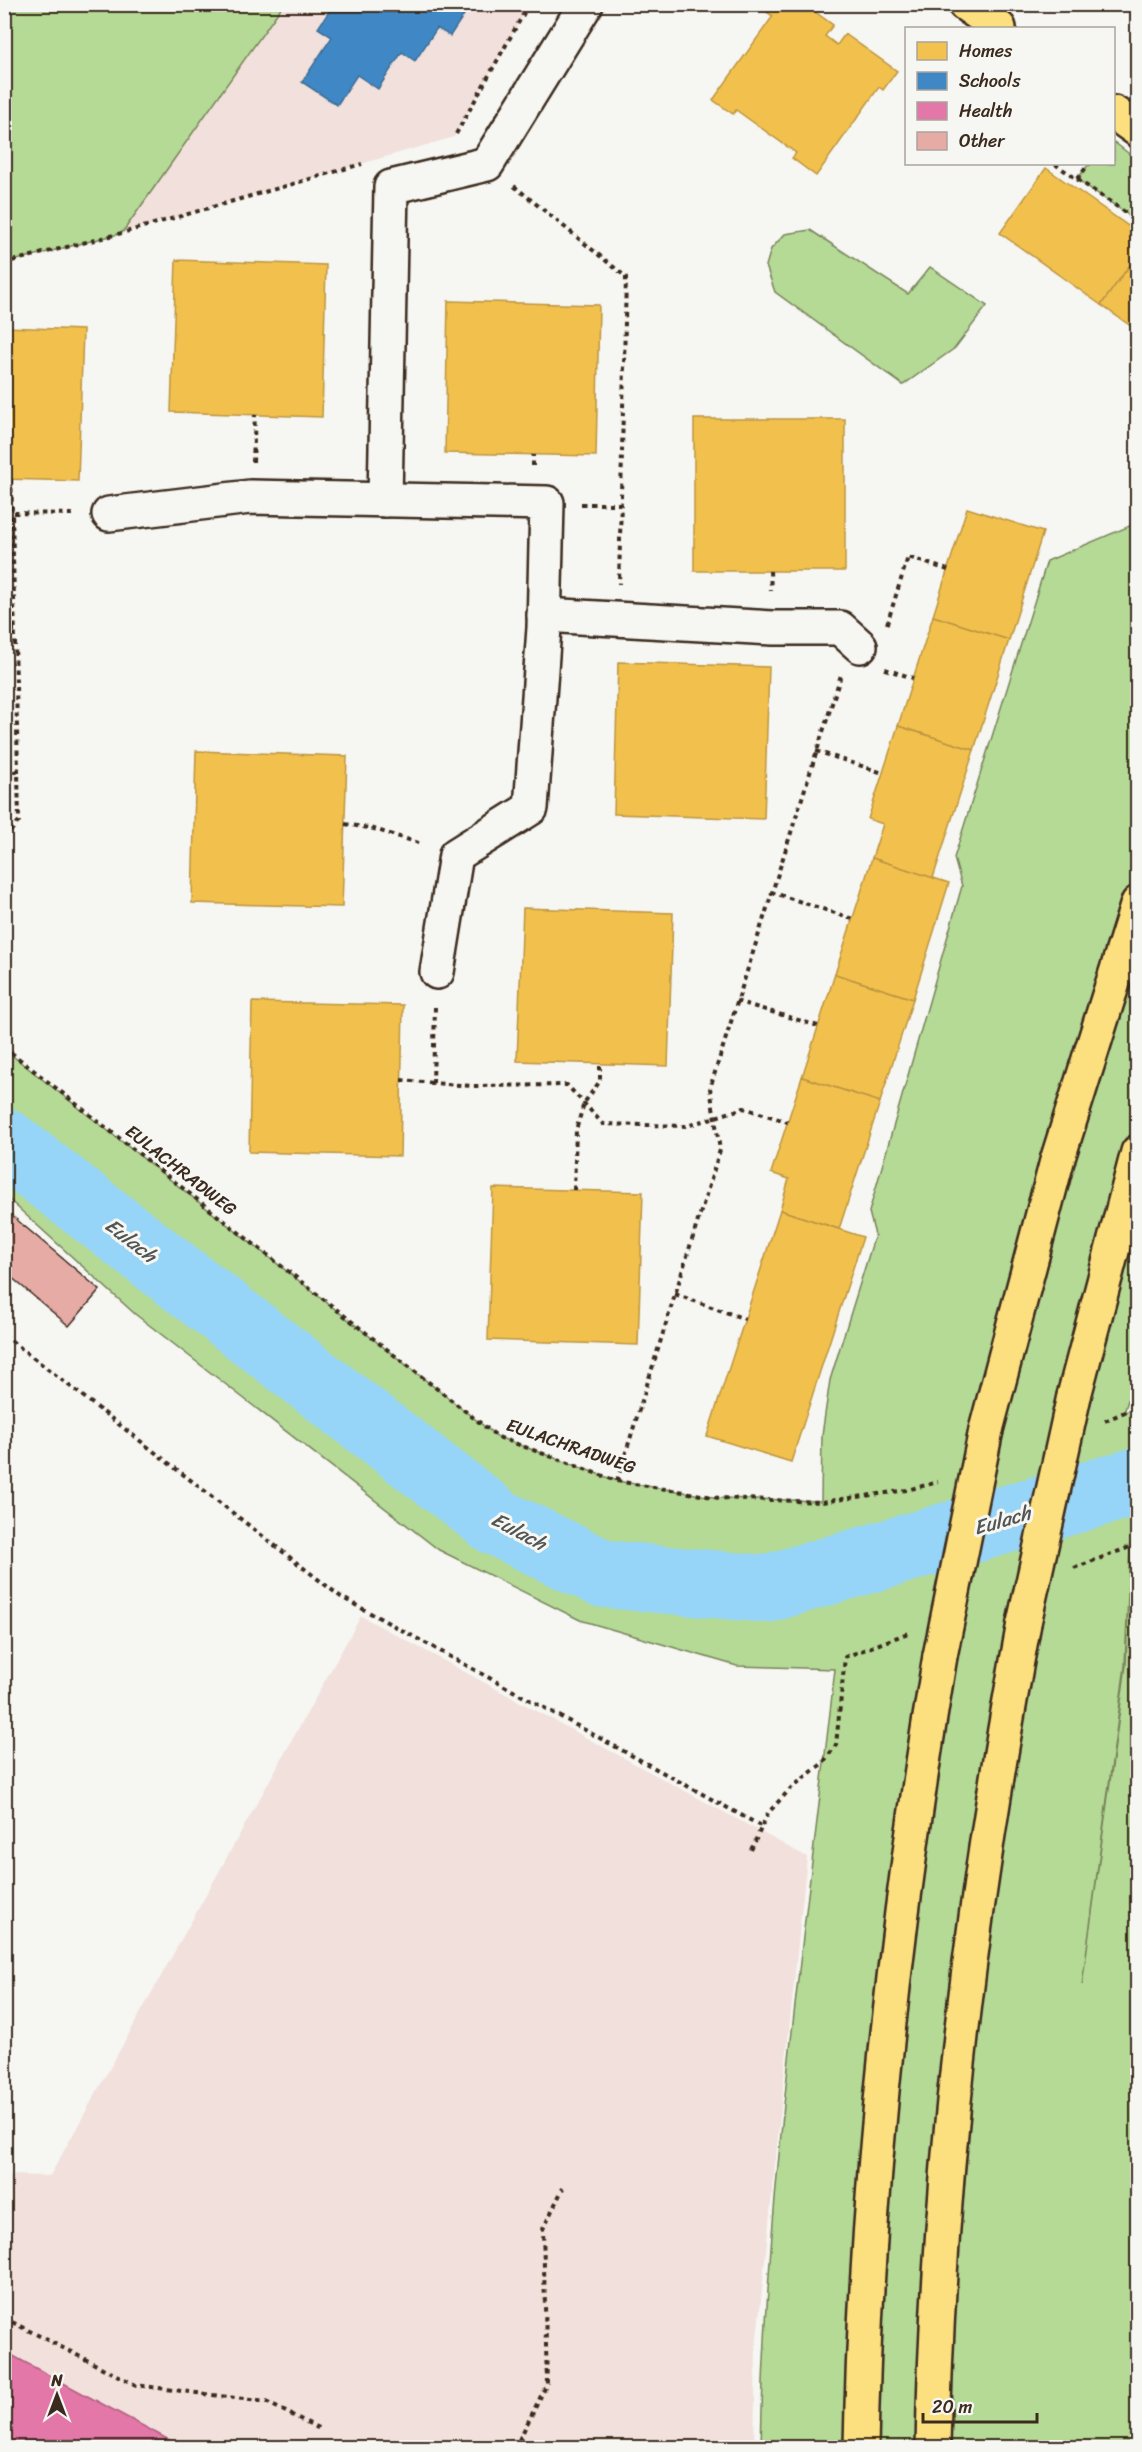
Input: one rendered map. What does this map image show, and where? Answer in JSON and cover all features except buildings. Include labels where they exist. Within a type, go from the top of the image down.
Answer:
[{"type":"main road","points":[[965,4],[998,27]]},
{"type":"main road","points":[[1115,114],[1137,130]]},
{"type":"main road","points":[[861,2448],[866,2276],[882,2071],[906,1868],[940,1656],[987,1430],[1057,1161],[1137,903]]},
{"type":"main road","points":[[933,2448],[945,2180],[965,1989],[994,1788],[1024,1623],[1074,1396],[1137,1152]]},
{"type":"lane","points":[[385,500],[391,187],[487,164],[586,4]]},
{"type":"lane","points":[[109,514],[250,497],[547,503],[544,615],[531,808],[456,855],[437,972]]},
{"type":"lane","points":[[544,615],[773,628],[840,628],[860,646]]},
{"type":"path","points":[[529,4],[454,137],[626,278],[618,619]]},
{"type":"path","points":[[4,263],[122,233],[374,160]]},
{"type":"path","points":[[1056,165],[1137,221]]},
{"type":"path","points":[[1077,179],[1088,165]]},
{"type":"path","points":[[254,445],[255,415]]},
{"type":"path","points":[[4,839],[19,821],[11,479]]},
{"type":"path","points":[[12,513],[109,514]]},
{"type":"path","points":[[617,1481],[720,1150],[710,1088],[736,1000],[844,666],[860,646],[889,623],[908,557],[948,570]]},
{"type":"path","points":[[4,630],[15,630]]},
{"type":"path","points":[[816,751],[883,773]]},
{"type":"path","points":[[4,772],[18,772]]},
{"type":"path","points":[[345,824],[374,829],[456,855]]},
{"type":"path","points":[[771,892],[853,919]]},
{"type":"path","points":[[433,1083],[437,972]]},
{"type":"path","points":[[736,1000],[818,1026]]},
{"type":"path","name":"EULACHRADWEG","points":[[4,1047],[498,1437],[617,1481],[719,1498],[822,1502],[907,1490],[940,1481]]},
{"type":"path","points":[[574,1191],[576,1130],[584,1103],[600,1081],[600,1063]]},
{"type":"path","points":[[401,1080],[473,1086],[567,1085],[603,1124],[687,1125],[714,1119],[744,1108],[788,1122]]},
{"type":"path","points":[[675,1294],[745,1319]]},
{"type":"path","points":[[4,1335],[340,1597],[761,1826]]},
{"type":"path","points":[[1102,1422],[1137,1406]]},
{"type":"path","points":[[514,2448],[547,2384],[543,2229],[563,2188]]},
{"type":"path","points":[[4,2318],[136,2385],[266,2402],[322,2430]]},
{"type":"shaded area","points":[[283,5],[529,5],[454,137],[122,233]]},
{"type":"shaded area","points":[[361,1616],[807,1857],[756,2347],[754,2447],[5,2448],[5,2175],[50,2176]]},
{"type":"green space","points":[[5,4],[283,5],[122,233],[5,263]]},
{"type":"green space","points":[[1115,143],[1137,160],[1137,221],[1077,179],[1088,165],[1115,165]]},
{"type":"green space","points":[[810,230],[908,294],[930,267],[987,306],[955,348],[903,385],[775,292],[766,266],[771,249],[785,234]]},
{"type":"green space","points":[[1137,515],[1138,1368],[1124,1413],[1137,1406],[1137,2447],[761,2447],[764,2350],[779,2155],[835,1669],[737,1666],[580,1620],[439,1550],[135,1314],[5,1196],[5,1050],[498,1437],[617,1481],[719,1498],[821,1501],[822,1435],[830,1380],[875,1235],[869,1212],[962,886],[954,858],[1047,561],[1130,526]],"holes":[[[1130,1547],[1126,1665],[1082,1985],[1125,1666]]]},
{"type":"waterway","name":"Eulach","points":[[4,1142],[497,1522],[604,1574],[766,1589],[1138,1481]]}]
